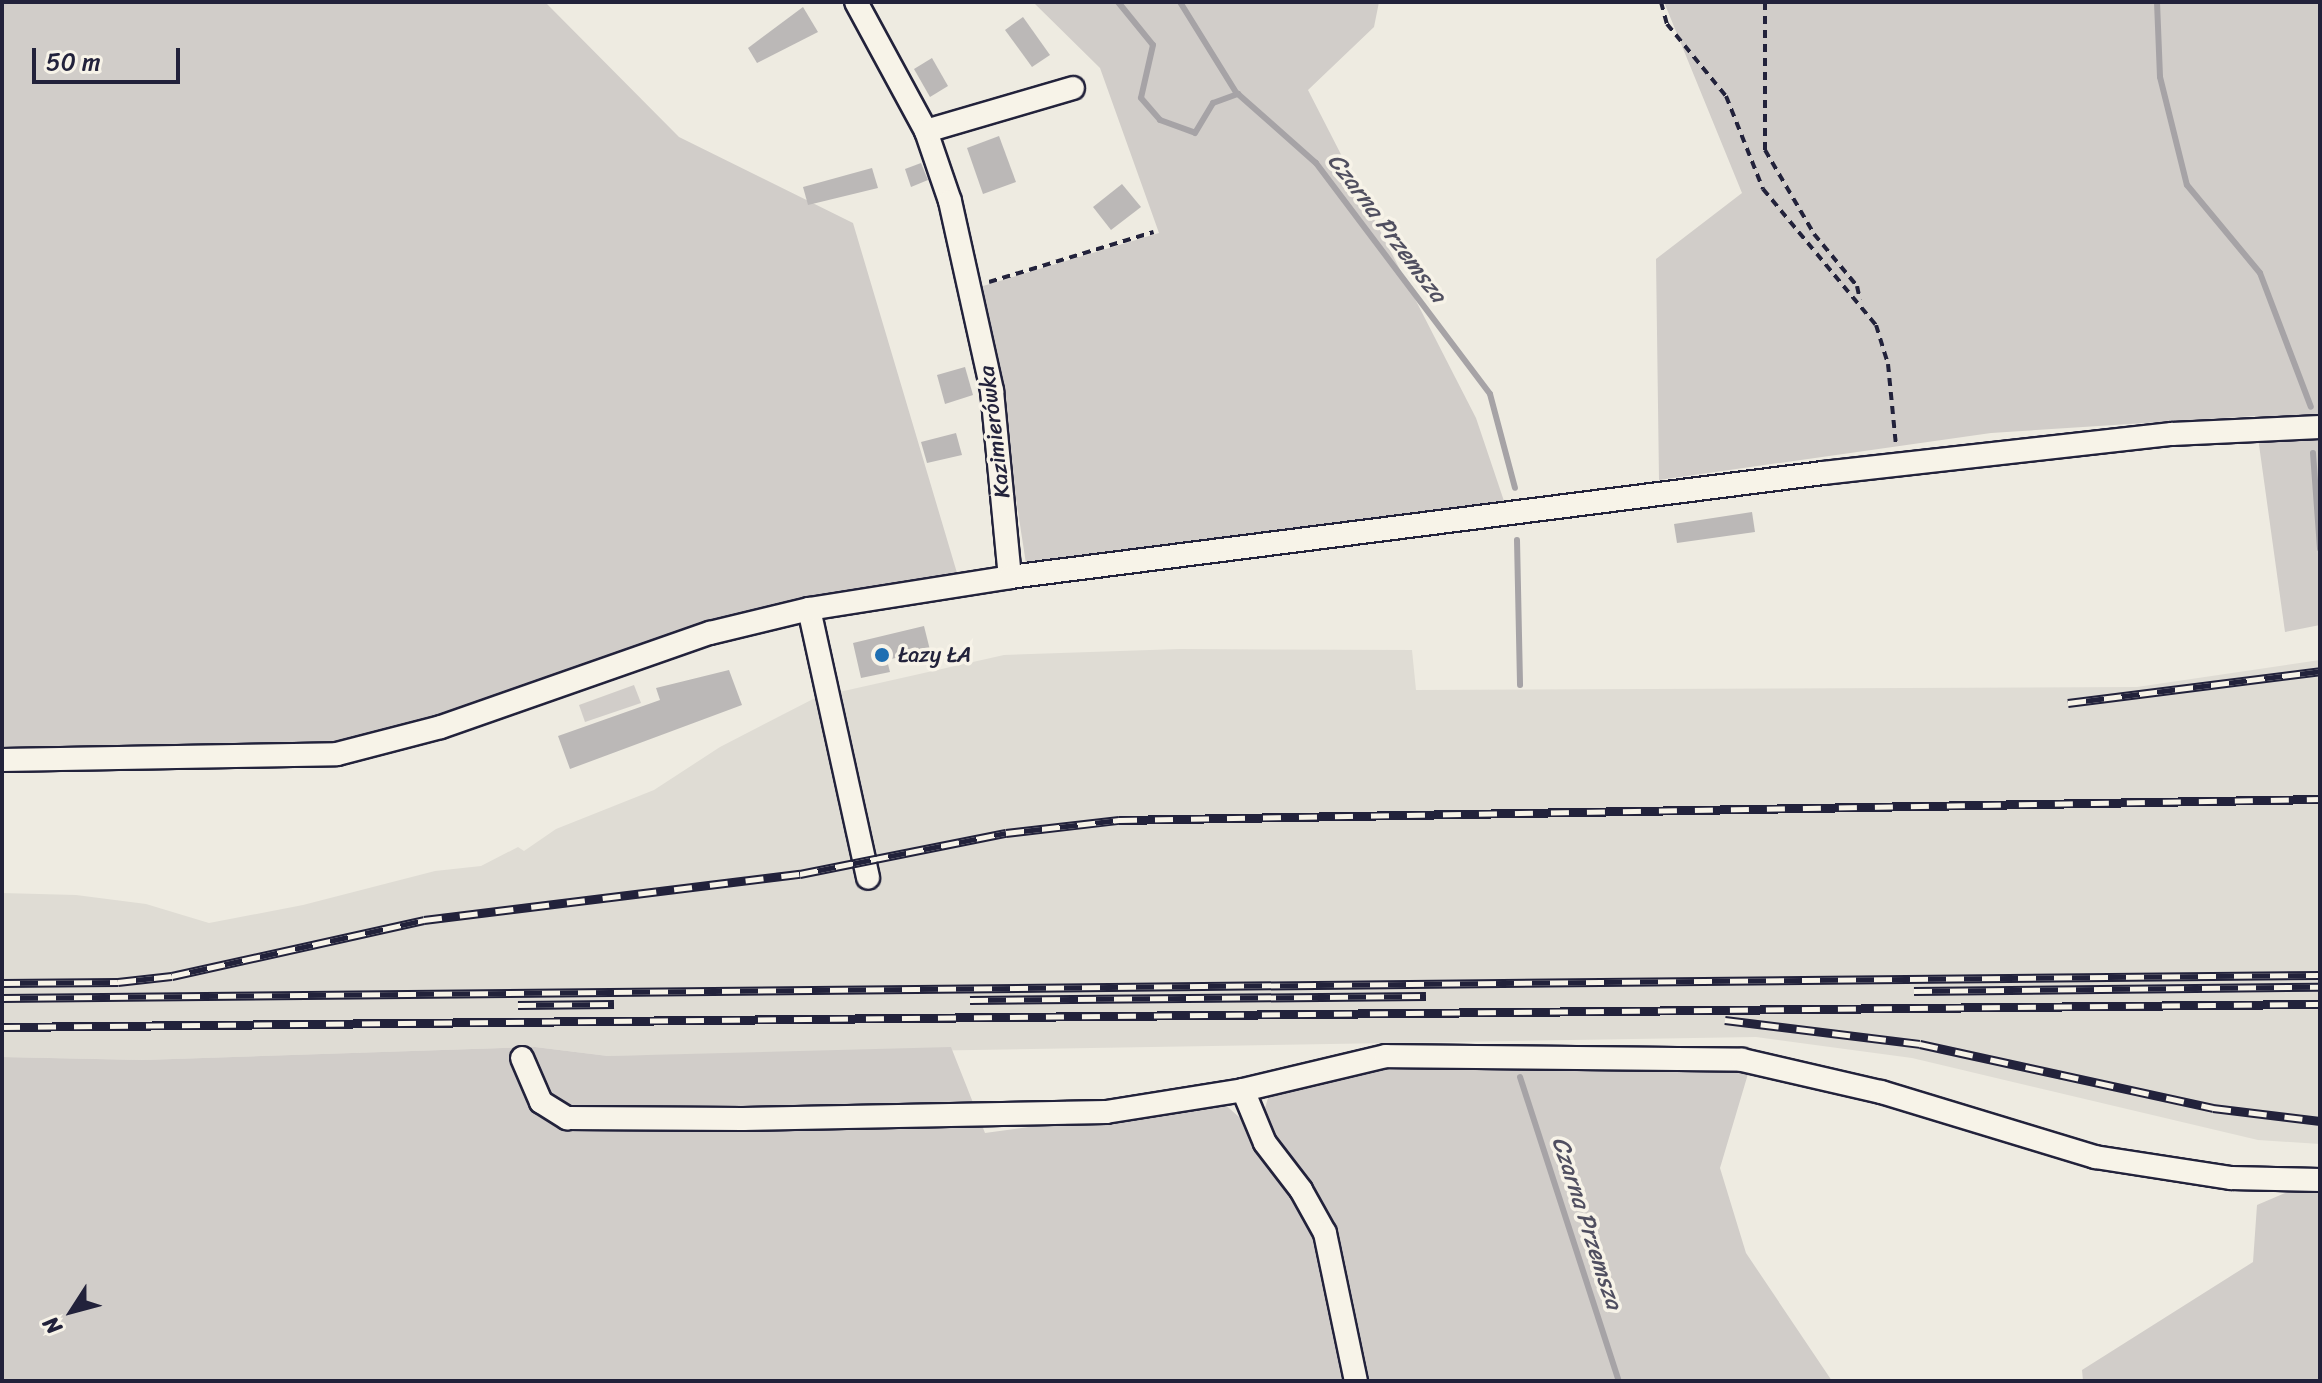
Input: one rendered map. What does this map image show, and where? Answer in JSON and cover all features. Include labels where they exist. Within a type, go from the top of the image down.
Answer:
[{"type":"street","name":"Kazimierówka","points":[[856,2],[926,131],[947,189],[992,391],[1010,577]]},
{"type":"street","points":[[926,131],[1073,88]]},
{"type":"street","points":[[2,760],[349,752],[441,727],[710,633],[809,609],[1010,577],[1896,465],[2172,434],[2320,427]]},
{"type":"street","points":[[809,609],[868,878]]},
{"type":"street","points":[[522,1058],[541,1102],[567,1118],[1106,1112],[1243,1090],[1386,1056],[1742,1060],[1881,1092],[2095,1157],[2231,1178],[2320,1180]]},
{"type":"street","points":[[1243,1090],[1265,1143],[1301,1190],[1325,1233],[1356,1381]]},
{"type":"path","points":[[1661,2],[1667,24],[1726,96],[1763,189],[1861,303],[1876,325],[1888,364],[1896,465]]},
{"type":"path","points":[[1765,2],[1765,150],[1814,234],[1857,286],[1861,303]]},
{"type":"path","points":[[971,287],[1154,232]]},
{"type":"shaded area","points":[[2,2],[545,2],[679,137],[853,223],[960,583],[812,598],[341,746],[2,750]]},
{"type":"shaded area","points":[[1033,2],[1379,2],[1374,27],[1308,90],[1476,418],[1505,504],[1027,570],[983,286],[1159,233],[1100,68]]},
{"type":"shaded area","points":[[1664,2],[2320,2],[2320,625],[2285,632],[2255,416],[1991,433],[1659,480],[1656,259],[1742,193]]},
{"type":"shaded area","points":[[1180,649],[1412,650],[1416,690],[2137,687],[2320,660],[2320,1144],[2258,1140],[1912,1058],[1756,1037],[608,1056],[535,1047],[143,1060],[2,1057],[2,893],[76,895],[146,904],[209,923],[303,905],[435,871],[481,866],[518,847],[524,851],[556,829],[654,790],[720,747],[817,697],[1004,655]]},
{"type":"shaded area","points":[[634,685],[641,703],[585,722],[579,705]]},
{"type":"shaded area","points":[[1386,1046],[1753,1057],[1720,1168],[1746,1253],[1832,1381],[1364,1381],[1338,1250],[1268,1132],[1263,1115],[1270,1091]]},
{"type":"shaded area","points":[[535,1047],[608,1056],[951,1047],[985,1133],[1221,1101],[1239,1117],[1314,1228],[1349,1381],[2,1381],[2,1057],[143,1060]]},
{"type":"shaded area","points":[[2320,1178],[2320,1381],[2083,1381],[2082,1370],[2253,1262],[2257,1205]]},
{"type":"building","points":[[803,7],[818,32],[757,63],[748,48]]},
{"type":"building","points":[[1023,17],[1050,55],[1032,67],[1005,30]]},
{"type":"building","points":[[932,58],[948,86],[930,97],[914,69]]},
{"type":"building","points":[[999,136],[1016,182],[983,194],[967,148]]},
{"type":"building","points":[[921,163],[928,180],[911,187],[905,169]]},
{"type":"building","points":[[872,168],[878,188],[808,205],[803,187]]},
{"type":"building","points":[[1122,184],[1141,207],[1111,230],[1093,207]]},
{"type":"building","points":[[965,367],[973,395],[945,404],[937,375]]},
{"type":"building","points":[[956,433],[962,455],[927,463],[921,442]]},
{"type":"building","points":[[1752,512],[1755,532],[1677,543],[1674,524]]},
{"type":"building","name":"Łazy ŁA","points":[[924,626],[930,650],[887,660],[890,672],[861,678],[853,643]]},
{"type":"building","points":[[729,670],[742,705],[570,769],[558,736],[660,700],[656,688]]},
{"type":"waterway","name":"Czarna Przemsza","points":[[1118,2],[1153,45],[1141,98],[1160,120],[1195,133],[1213,103],[1238,94],[1316,163],[1490,394],[1515,488]]},
{"type":"waterway","points":[[1180,2],[1237,94]]},
{"type":"waterway","name":"Czarna Przemsza","points":[[2157,2],[2160,77],[2187,185],[2260,273],[2311,407]]},
{"type":"waterway","name":"Czarna Przemsza","points":[[2313,453],[2320,549]]},
{"type":"waterway","name":"Czarna Przemsza","points":[[1517,540],[1520,685]]},
{"type":"waterway","name":"Czarna Przemsza","points":[[1520,1077],[1619,1381]]},
{"type":"railway","points":[[2068,703],[2320,671]]},
{"type":"railway","points":[[2,983],[118,982],[172,976],[424,920],[800,874],[1006,833],[1119,820],[2320,799]]},
{"type":"railway","points":[[2,998],[2320,975]]},
{"type":"railway","points":[[1914,991],[2320,987]]},
{"type":"railway","points":[[970,1000],[1426,996]]},
{"type":"railway","points":[[518,1005],[614,1004]]},
{"type":"railway","points":[[2,1027],[2320,1004]]},
{"type":"railway","points":[[1725,1020],[1920,1044],[2213,1108],[2320,1121]]},
{"type":"place","name":"Łazy ŁA","points":[[882,655]]}]
